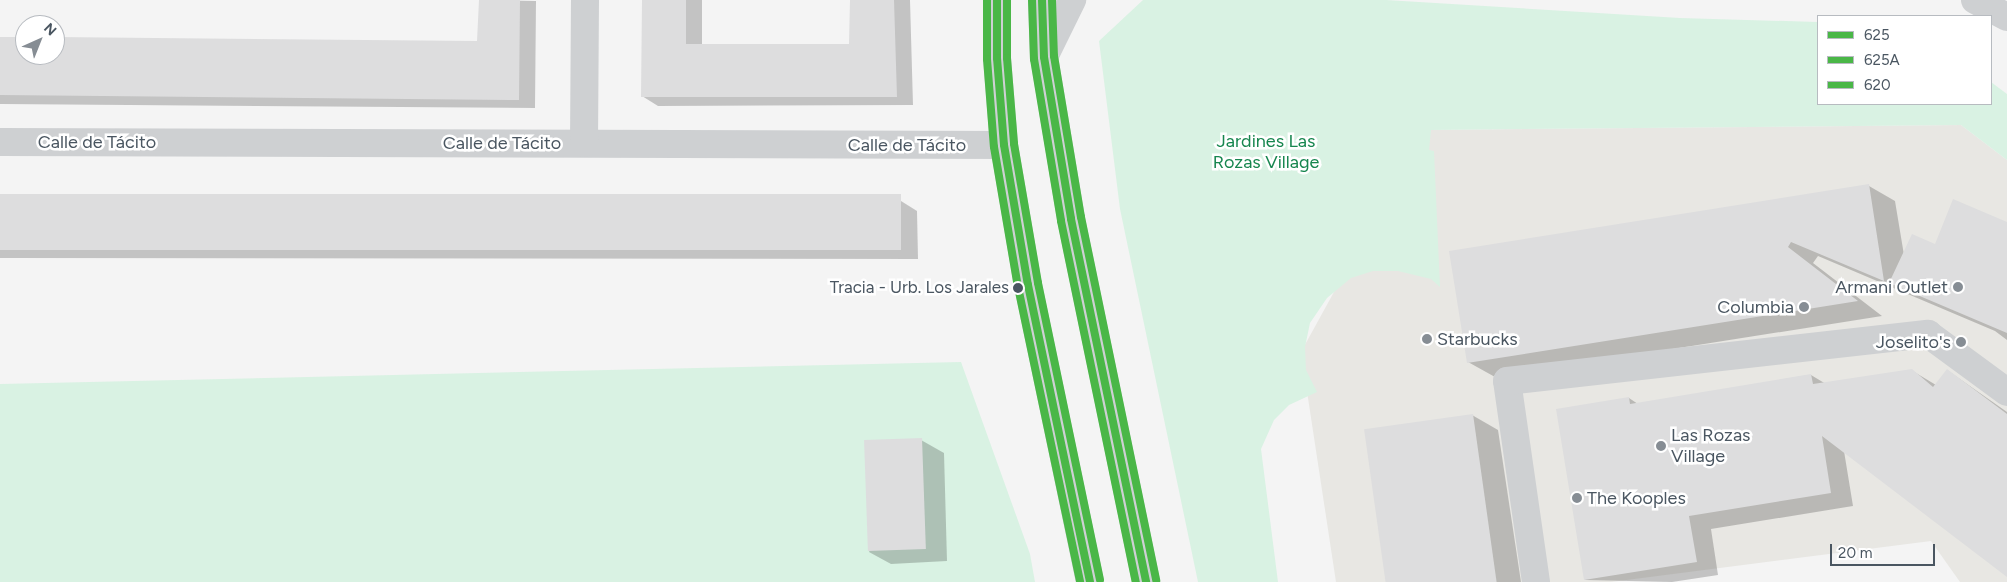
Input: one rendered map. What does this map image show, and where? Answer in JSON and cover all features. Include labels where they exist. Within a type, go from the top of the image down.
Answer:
[{"type":"street","points":[[584,143],[585,0]]},
{"type":"street","points":[[997,0],[997,58],[1004,145],[1028,285],[1090,582]]},
{"type":"street","points":[[1042,0],[1044,57],[1071,219],[1146,582]]},
{"type":"street","points":[[1044,57],[1072,0]]},
{"type":"street","points":[[1975,0],[2007,17]]},
{"type":"street","name":"Calle de Tácito","points":[[0,142],[1004,145]]},
{"type":"street","points":[[1536,582],[1507,381],[1928,334],[2007,392]]},
{"type":"shaded area","name":"Las Rozas Village","points":[[1961,125],[2007,160],[2007,582],[1960,582],[1931,541],[1611,582],[1336,582],[1301,352],[1423,130]]},
{"type":"green space","name":"Jardines Las Rozas Village","points":[[1143,0],[1386,0],[1680,18],[1817,22],[1817,105],[1992,105],[1992,83],[2007,94],[2007,160],[1961,125],[1431,130],[1429,150],[1434,151],[1440,287],[1431,279],[1398,271],[1373,271],[1351,278],[1327,298],[1310,323],[1305,347],[1306,370],[1317,392],[1289,405],[1274,420],[1261,449],[1278,582],[1198,582],[1120,209],[1099,41]]},
{"type":"green space","points":[[961,362],[1030,554],[1035,582],[0,582],[0,384]]},
{"type":"building","points":[[479,0],[520,0],[519,100],[0,95],[0,37],[15,37],[15,65],[65,65],[65,37],[477,41]]},
{"type":"building","points":[[642,0],[686,0],[686,44],[849,44],[850,0],[894,0],[897,97],[641,97]]},
{"type":"building","points":[[1869,184],[1884,281],[1791,242],[1788,247],[1858,301],[1467,363],[1449,251]]},
{"type":"building","points":[[0,194],[901,194],[901,250],[0,250]]},
{"type":"building","points":[[1953,199],[2007,222],[2007,333],[1889,283],[1912,234],[1935,244]]},
{"type":"building","points":[[1912,369],[1933,387],[1947,369],[2007,414],[2007,577],[1822,436],[1831,493],[1689,516],[1697,562],[1584,580],[1556,409],[1629,397],[1630,404],[1811,374],[1813,384]]},
{"type":"building","points":[[1473,414],[1497,582],[1386,582],[1364,429]]},
{"type":"building","points":[[922,438],[926,549],[868,551],[864,440]]},
{"type":"transit line","name":"625A","points":[[987,0],[987,59],[994,147],[1018,287],[1080,582]]},
{"type":"transit line","name":"625","points":[[997,0],[997,58],[1004,145],[1028,285],[1090,582]]},
{"type":"transit line","name":"620","points":[[1007,0],[1007,58],[1014,144],[1038,283],[1100,580]]},
{"type":"transit line","name":"625A","points":[[1032,0],[1034,59],[1061,221],[1136,582]]},
{"type":"transit line","name":"625","points":[[1042,0],[1044,57],[1071,219],[1146,582]]},
{"type":"transit line","name":"620","points":[[1052,0],[1054,56],[1081,217],[1156,580]]},
{"type":"place","name":"Armani Outlet","points":[[1958,287]]},
{"type":"place","name":"Tracia - Urb. Los Jarales","points":[[1018,288]]},
{"type":"place","name":"Columbia","points":[[1804,307]]},
{"type":"place","name":"Starbucks","points":[[1427,339]]},
{"type":"place","name":"Joselito's","points":[[1961,342]]},
{"type":"place","name":"Las Rozas Village","points":[[1661,446]]},
{"type":"place","name":"The Kooples","points":[[1577,498]]}]
